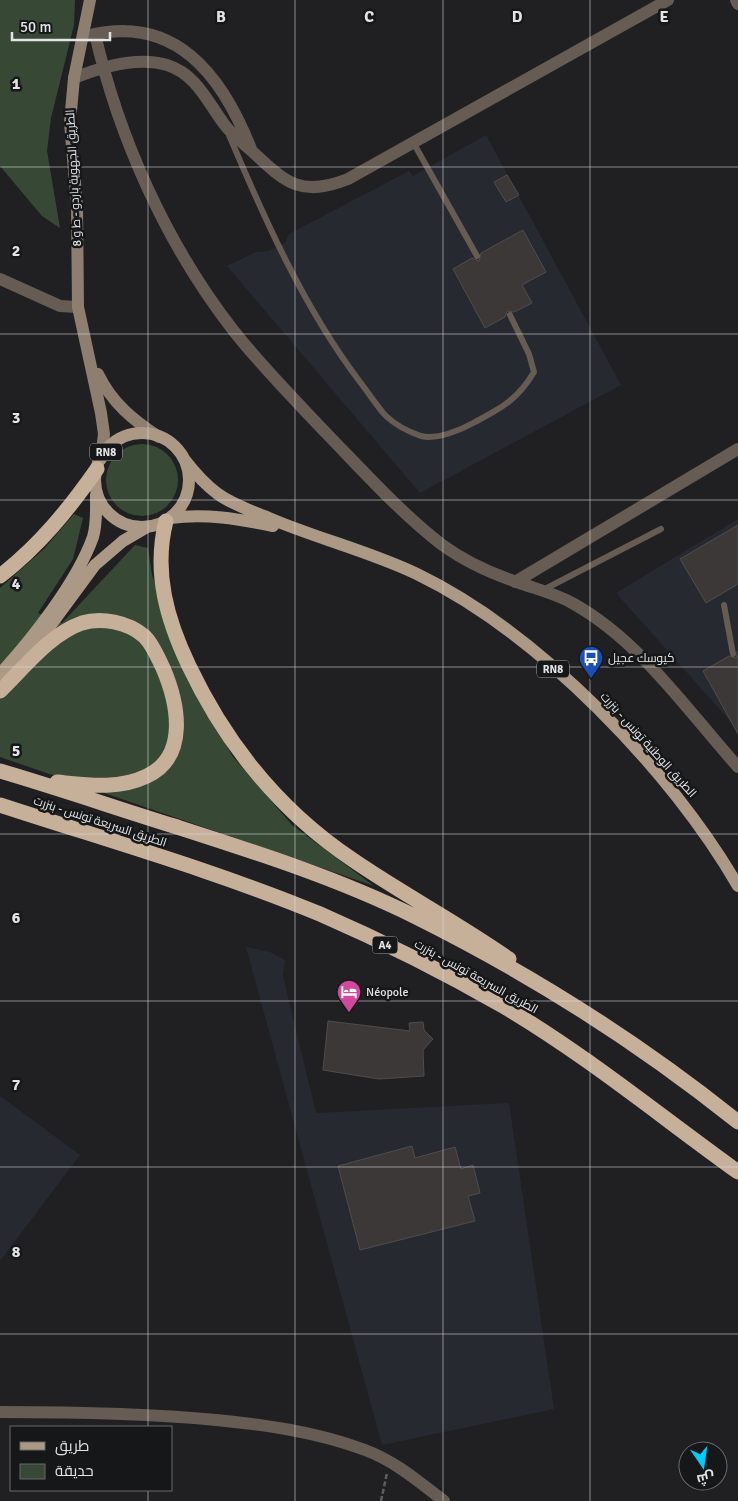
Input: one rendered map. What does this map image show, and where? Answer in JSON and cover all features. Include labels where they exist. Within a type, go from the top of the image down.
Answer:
[{"type":"highway","name":"RN8","points":[[0,576],[40,540],[71,506],[99,464]]},
{"type":"highway","points":[[168,520],[160,542],[160,579],[168,613],[183,653],[203,695],[227,736],[257,775],[312,829],[351,860],[485,942],[586,1012]]},
{"type":"highway","points":[[0,689],[50,643],[68,630],[83,623],[98,621],[114,622],[129,627],[144,636],[158,657],[169,682],[177,708],[177,730],[174,747],[163,763],[148,776],[126,784],[102,786],[29,780]]},
{"type":"highway","name":"الطريق السريعة تونس - بنزرت","points":[[0,772],[263,855],[414,916],[586,1012],[645,1051],[738,1122]]},
{"type":"highway","name":"الطريق السريعة تونس - بنزرت","points":[[0,805],[260,891],[320,914],[382,943],[502,1006],[559,1041],[735,1171]]},
{"type":"main road","name":"الطريق الجهوية باردو - ط و 8","points":[[90,0],[89,36],[74,78],[70,122],[77,207],[78,307],[104,434],[99,464]]},
{"type":"main road","name":"الطريق الجهوية باردو - ط و 8","points":[[89,356],[104,388],[119,407],[134,421],[159,437]]},
{"type":"main road","name":"RN8","points":[[99,464],[109,448],[120,439],[139,434],[159,437]]},
{"type":"main road","name":"الطريق الوطنية تونس - بنزرت","points":[[159,437],[169,442],[200,479],[219,494],[242,507],[305,533],[371,555],[425,578],[473,605],[526,646],[588,699],[680,799],[719,853],[738,886]]},
{"type":"main road","points":[[168,520],[180,509],[186,498],[189,485],[184,459]]},
{"type":"main road","name":"الطريق الوطنية تونس - بنزرت","points":[[0,674],[34,632],[82,562],[93,536],[96,520],[96,488],[99,464]]},
{"type":"main road","name":"الطريق الوطنية تونس - بنزرت","points":[[96,488],[100,502],[120,522],[148,527]]},
{"type":"main road","name":"الطريق الوطنية تونس - بنزرت","points":[[0,689],[25,660],[95,565],[123,541],[148,527],[168,520],[196,515],[229,517],[305,533]]},
{"type":"street","points":[[74,78],[103,68],[148,62],[168,65],[187,75],[203,91],[225,125],[278,176],[295,186],[314,189],[348,179],[668,0]]},
{"type":"street","points":[[736,0],[738,4]]},
{"type":"street","points":[[252,151],[234,108],[220,87],[203,67],[182,50],[162,38],[142,31],[125,30],[89,36],[103,68],[126,136],[171,232],[203,287],[234,330],[289,394],[405,513],[442,544],[479,568],[542,590],[577,605],[597,617],[622,638],[653,669],[738,767]]},
{"type":"street","points":[[0,279],[60,306],[78,307]]},
{"type":"street","points":[[515,582],[738,449]]},
{"type":"street","points":[[0,1412],[140,1414],[266,1424],[332,1439],[366,1450],[390,1462],[444,1501]]},
{"type":"lane","points":[[225,125],[271,230],[316,314],[344,360],[386,416],[404,429],[423,436],[440,435],[462,429],[505,406],[523,390],[534,372],[526,347],[510,315]]},
{"type":"lane","points":[[413,142],[477,256]]},
{"type":"lane","points":[[542,590],[661,529]]},
{"type":"lane","points":[[724,605],[733,654]]},
{"type":"path","points":[[381,1501],[390,1462]]},
{"type":"shaded area","points":[[486,135],[621,385],[420,493],[227,266],[256,252],[268,251],[285,243],[289,234],[409,171],[413,176]]},
{"type":"shaded area","points":[[738,519],[738,730],[616,593]]},
{"type":"shaded area","points":[[246,947],[270,952],[285,960],[283,976],[316,1113],[509,1103],[554,1409],[382,1445]]},
{"type":"shaded area","points":[[0,1096],[80,1155],[0,1261]]},
{"type":"green space","points":[[0,0],[75,0],[74,25],[51,118],[47,151],[60,228],[42,216],[0,166]]},
{"type":"green space","points":[[142,444],[162,450],[172,460],[178,480],[172,500],[162,510],[142,516],[122,510],[112,500],[106,480],[112,460],[122,450]]},
{"type":"green space","points":[[74,514],[83,518],[73,559],[38,613],[62,623],[135,545],[148,548],[152,575],[191,684],[233,757],[292,825],[374,886],[0,757],[0,588],[44,549]]},
{"type":"building","points":[[507,175],[519,195],[506,202],[494,182]]},
{"type":"building","points":[[523,230],[546,272],[522,285],[532,303],[514,312],[507,311],[505,317],[485,328],[453,269],[472,258],[479,261],[481,253]]},
{"type":"building","points":[[738,525],[738,584],[706,603],[680,559]]},
{"type":"building","points":[[738,651],[738,734],[703,671],[729,656],[736,658]]},
{"type":"building","points":[[328,1021],[410,1031],[409,1023],[423,1022],[424,1030],[433,1039],[423,1050],[424,1076],[379,1079],[323,1070]]},
{"type":"building","points":[[412,1146],[415,1158],[455,1147],[461,1169],[473,1165],[480,1193],[468,1196],[475,1221],[360,1250],[338,1166]]},
{"type":"place","name":"كيوسك عجيل","points":[[591,679]]},
{"type":"place","name":"Néopole","points":[[349,1013]]}]
